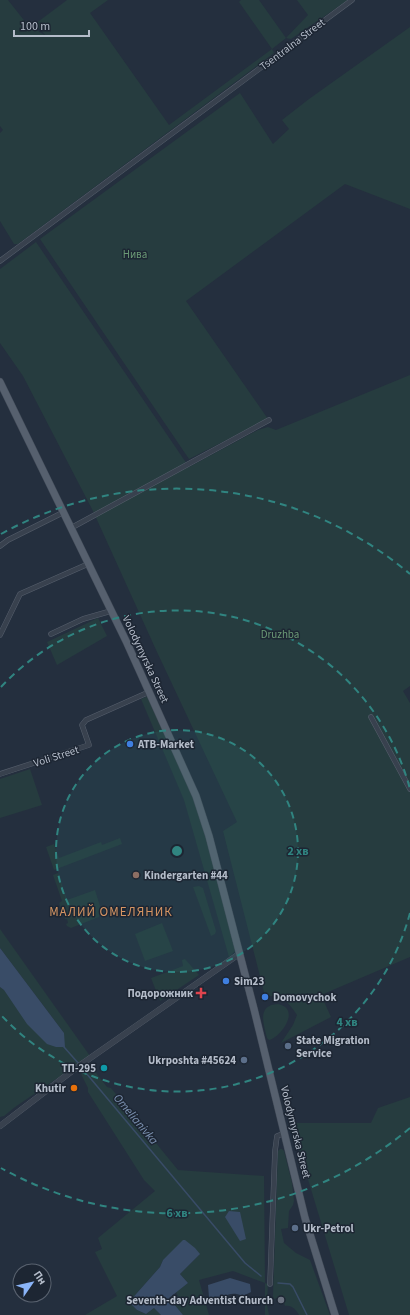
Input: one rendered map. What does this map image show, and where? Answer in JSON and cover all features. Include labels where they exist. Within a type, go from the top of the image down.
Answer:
[{"type":"main road","name":"Volodymyrska Street","points":[[1,384],[111,611],[196,796],[209,836],[240,954],[305,1218],[335,1315]]},
{"type":"street","name":"Tsentralna Street","points":[[0,262],[352,0]]},
{"type":"street","points":[[71,528],[269,420]]},
{"type":"street","points":[[0,546],[8,540],[64,512]]},
{"type":"street","points":[[0,635],[20,594],[88,564]]},
{"type":"street","points":[[51,634],[83,619],[111,611]]},
{"type":"street","name":"Voli Street","points":[[0,774],[89,745],[82,725],[86,720],[149,692]]},
{"type":"street","points":[[371,717],[410,789]]},
{"type":"street","points":[[0,1125],[79,1066],[240,954]]},
{"type":"street","points":[[270,1284],[275,1151],[277,1136],[285,1133]]},
{"type":"green space","points":[[0,0],[8,0],[27,24],[46,36],[35,24],[67,0],[108,0],[90,13],[169,125],[272,49],[274,53],[18,244],[14,244],[0,221],[0,133],[3,130],[0,126]]},
{"type":"green space","points":[[241,0],[259,0],[286,38],[272,49],[239,2]]},
{"type":"green space","points":[[297,0],[348,0],[291,39],[286,38],[308,15]]},
{"type":"green space","name":"Нива","points":[[410,27],[410,209],[345,184],[186,301],[268,419],[189,459],[40,239],[240,93],[273,144],[289,129],[282,120]]},
{"type":"green space","name":"Druzhba","points":[[36,242],[189,467],[258,430],[268,427],[276,430],[410,375],[410,686],[403,691],[410,703],[410,957],[321,995],[331,1017],[281,1043],[293,1025],[297,1015],[291,1006],[284,1000],[276,997],[265,996],[223,831],[237,822],[93,511],[23,376],[0,343],[0,269]]},
{"type":"green space","points":[[98,618],[107,636],[57,665],[47,642]]},
{"type":"green space","points":[[148,696],[194,797],[209,846],[235,951],[229,957],[184,800],[141,699]]},
{"type":"green space","points":[[30,769],[42,805],[0,818],[0,779]]},
{"type":"green space","points":[[120,838],[122,844],[54,870],[46,847],[54,844],[59,858],[101,842],[102,845]]},
{"type":"green space","points":[[58,873],[67,900],[95,890],[100,906],[99,917],[71,928],[67,926],[67,919],[65,919],[59,903],[62,901],[53,875]]},
{"type":"green space","points":[[199,886],[203,888],[216,931],[215,934],[211,936],[193,887]]},
{"type":"green space","points":[[162,923],[173,951],[145,961],[135,934]]},
{"type":"green space","points":[[0,929],[90,1056],[4,1116],[0,1117],[0,987],[64,1033],[0,948]]},
{"type":"green space","points":[[185,959],[199,975],[160,1001],[151,978],[183,966],[182,960]]},
{"type":"green space","points":[[278,1004],[285,1007],[288,1011],[289,1017],[283,1029],[274,1038],[269,1040],[267,1038],[263,1022],[264,1012],[271,1005]]},
{"type":"green space","points":[[90,1065],[107,1087],[111,1088],[178,1170],[264,1176],[265,1283],[233,1271],[199,1280],[209,1315],[183,1315],[171,1302],[178,1296],[176,1292],[188,1283],[180,1274],[199,1255],[168,1256],[163,1260],[160,1267],[129,1302],[137,1310],[146,1314],[154,1308],[161,1315],[85,1315],[117,1296],[95,1252],[102,1249],[98,1238],[155,1191],[144,1180],[88,1092],[88,1088],[80,1072]]},
{"type":"green space","points":[[410,1097],[410,1315],[349,1315],[291,1123],[371,1123],[378,1108]]},
{"type":"green space","points":[[280,1149],[284,1151],[292,1183],[294,1201],[289,1211],[288,1228],[281,1229],[284,1243],[296,1253],[310,1260],[330,1315],[299,1315],[292,1307],[285,1306],[282,1297],[274,1299],[273,1296],[278,1151]]},
{"type":"green space","points":[[265,1283],[268,1284],[267,1305],[269,1315],[265,1315]]},
{"type":"water","points":[[0,948],[64,1033],[65,1047],[56,1047],[47,1044],[27,1024],[4,990],[0,987]]},
{"type":"water","points":[[229,1211],[240,1212],[246,1239],[240,1241],[225,1217]]},
{"type":"water","points":[[183,1240],[195,1248],[200,1254],[180,1274],[188,1283],[169,1298],[183,1315],[161,1315],[154,1308],[146,1314],[137,1310],[129,1302],[160,1267],[163,1260]]},
{"type":"water","points":[[230,1278],[250,1284],[251,1292],[243,1296],[232,1294],[218,1299],[209,1297],[208,1285]]},
{"type":"waterway","name":"Omelianivka","points":[[64,1047],[79,1064]]},
{"type":"waterway","name":"Omelianivka","points":[[81,1067],[245,1263],[261,1276]]},
{"type":"waterway","name":"Omelianivka","points":[[278,1283],[290,1284],[293,1287],[307,1315]]},
{"type":"place","name":"ATB-Market","points":[[130,744]]},
{"type":"place","name":"Kindergarten #44","points":[[136,875]]},
{"type":"place","name":"Sim23","points":[[226,981]]},
{"type":"place","name":"Подорожник","points":[[201,993]]},
{"type":"place","name":"Domovychok","points":[[265,997]]},
{"type":"place","name":"State Migration Service","points":[[288,1046]]},
{"type":"place","name":"Ukrposhta #45624","points":[[244,1060]]},
{"type":"place","name":"ТП-295","points":[[104,1068]]},
{"type":"place","name":"Khutir","points":[[74,1088]]},
{"type":"place","name":"Ukr-Petrol","points":[[295,1228]]},
{"type":"place","name":"Seventh-day Adventist Church","points":[[281,1300]]},
{"type":"district","name":"МАЛИЙ ОМЕЛЯНИК","points":[[111,911]]}]
